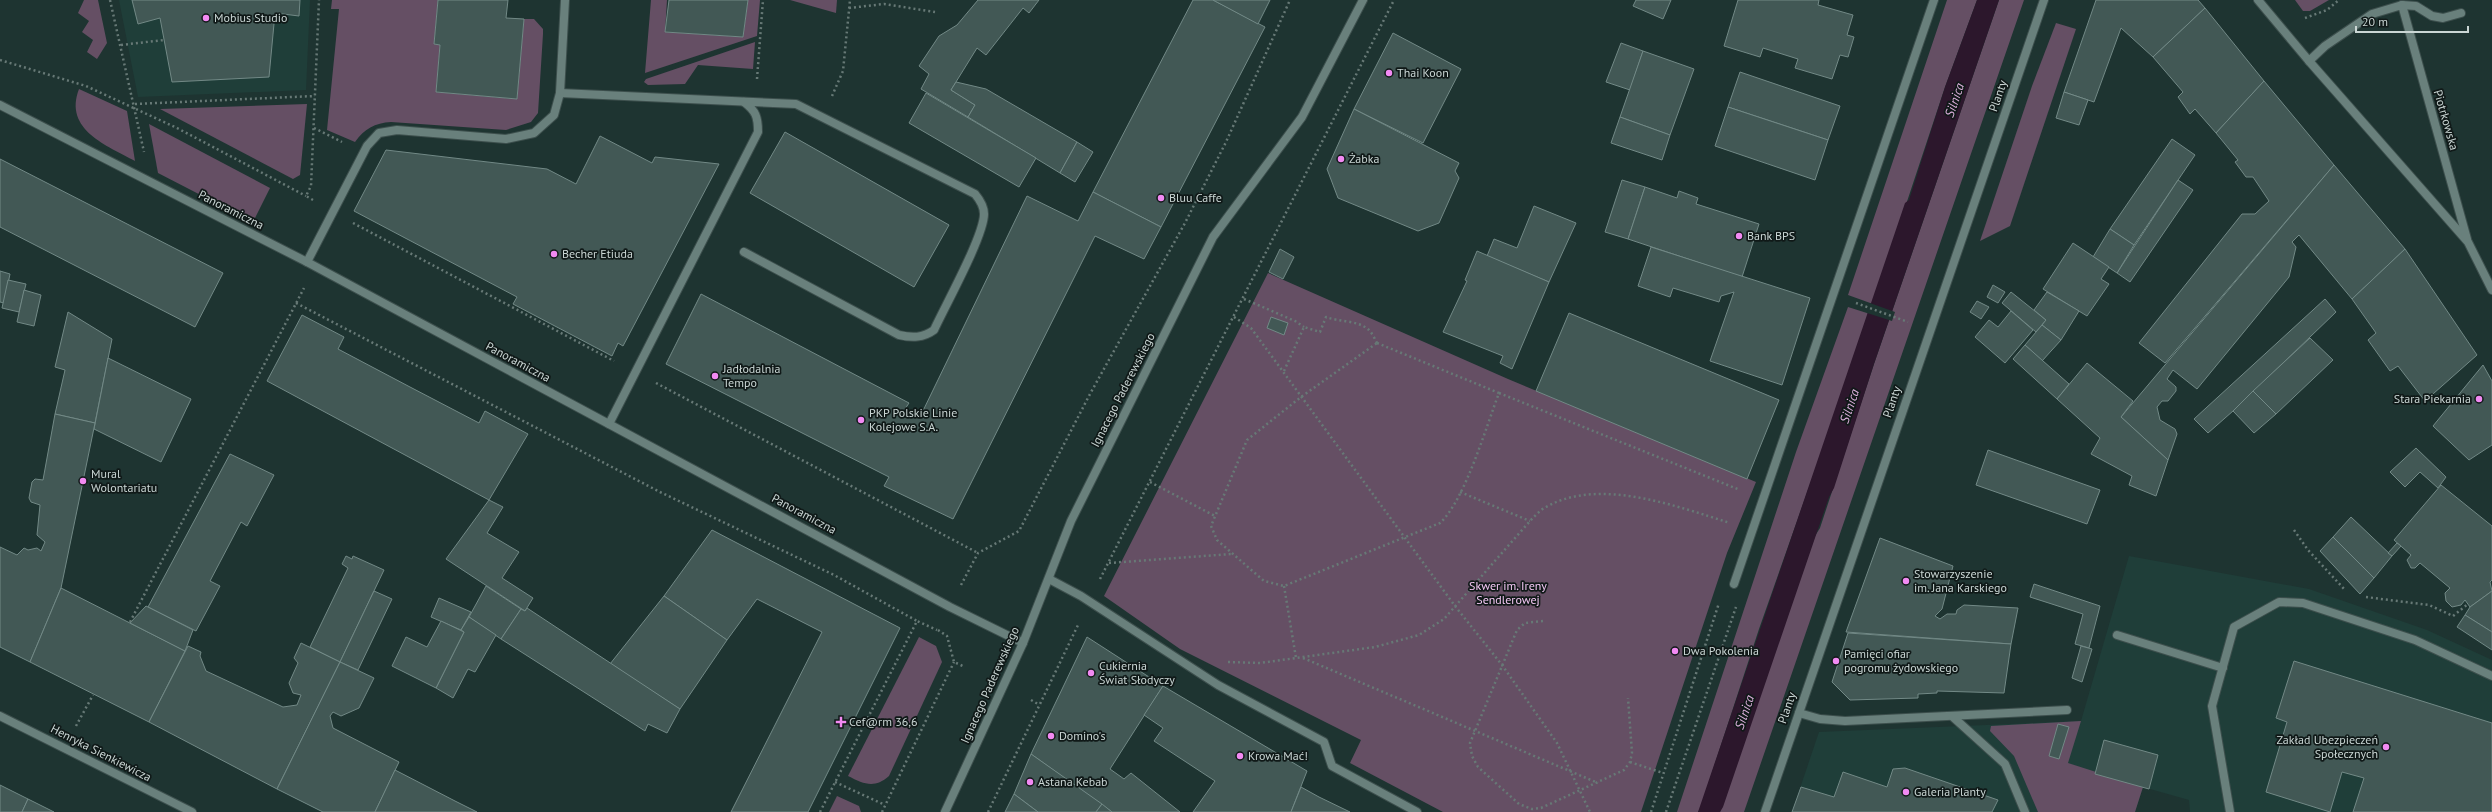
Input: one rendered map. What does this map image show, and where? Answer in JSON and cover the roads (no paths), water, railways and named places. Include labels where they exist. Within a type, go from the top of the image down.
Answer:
[{"type":"street","points":[[307,262],[364,153],[379,133],[397,130],[506,139],[534,134],[554,115],[560,93],[565,0]]},
{"type":"street","name":"Ignacego Paderewskiego","points":[[945,812],[1023,643],[1071,521],[1213,237],[1302,117],[1363,0]]},
{"type":"street","points":[[1734,584],[1934,0]]},
{"type":"street","name":"Planty","points":[[1765,812],[2044,0]]},
{"type":"street","name":"Piotrkowska","points":[[2258,0],[2308,61],[2468,242]]},
{"type":"street","points":[[2308,61],[2325,46],[2372,14],[2401,3],[2416,6],[2432,16],[2443,18],[2461,13]]},
{"type":"street","name":"Piotrkowska","points":[[2401,3],[2468,242],[2492,290]]},
{"type":"street","points":[[560,93],[796,104],[823,119],[975,194],[982,203],[984,212],[979,234],[934,330],[926,336],[911,337],[899,335],[744,252]]},
{"type":"street","points":[[609,424],[702,246],[758,132],[758,120],[754,110],[744,102]]},
{"type":"street","name":"Panoramiczna","points":[[0,105],[307,262],[918,589],[1023,643]]},
{"type":"street","points":[[1049,579],[1090,602],[1218,685],[1324,742],[1332,766],[1417,812]]},
{"type":"street","points":[[2230,812],[2212,706],[2234,627],[2279,602],[2297,603],[2415,640],[2492,676]]},
{"type":"street","points":[[2117,635],[2223,668]]},
{"type":"street","points":[[1799,713],[1820,719],[1846,721],[1953,717],[2067,710]]},
{"type":"street","name":"Henryka Sienkiewicza","points":[[0,716],[192,812]]},
{"type":"street","points":[[1953,717],[2005,764],[2025,812]]},
{"type":"water","name":"Silnica","points":[[1977,0],[1999,0],[1874,364],[1834,488],[1829,497],[1723,807],[1720,812],[1698,812],[1905,203],[1909,200],[1945,87]]},
{"type":"place","name":"Mobius Studio","points":[[206,18]]},
{"type":"place","name":"Thai Koon","points":[[1389,73]]},
{"type":"place","name":"Żabka","points":[[1341,159]]},
{"type":"place","name":"Bluu Caffe","points":[[1161,198]]},
{"type":"place","name":"Bank BPS","points":[[1739,236]]},
{"type":"place","name":"Becher Etiuda","points":[[554,254]]},
{"type":"place","name":"Jadłodalnia Tempo","points":[[715,376]]},
{"type":"place","name":"Stara Piekarnia","points":[[2479,399]]},
{"type":"place","name":"PKP Polskie Linie Kolejowe S.A.","points":[[861,420]]},
{"type":"place","name":"Mural Wolontariatu","points":[[83,481]]},
{"type":"place","name":"Stowarzyszenie im. Jana Karskiego","points":[[1906,581]]},
{"type":"place","name":"Dwa Pokolenia","points":[[1675,651]]},
{"type":"place","name":"Pamięci ofiar pogromu żydowskiego","points":[[1836,661]]},
{"type":"place","name":"Cukiernia Świat Słodyczy","points":[[1091,673]]},
{"type":"place","name":"Cef@rm 36,6","points":[[841,722]]},
{"type":"place","name":"Domino's","points":[[1051,736]]},
{"type":"place","name":"Zakład Ubezpieczeń Społecznych","points":[[2386,747]]},
{"type":"place","name":"Krowa Mać!","points":[[1240,756]]},
{"type":"place","name":"Astana Kebab","points":[[1030,782]]},
{"type":"place","name":"Galeria Planty","points":[[1906,792]]},
{"type":"park label","name":"Skwer im. Ireny Sendlerowej","points":[[1508,593]]}]
